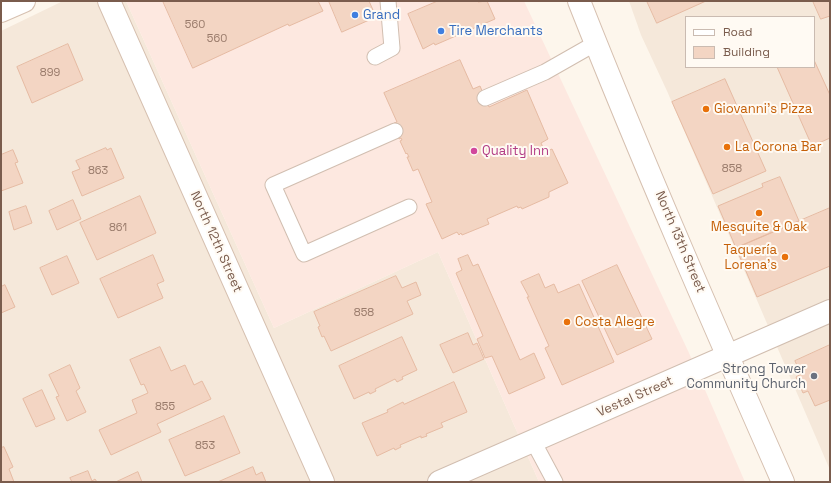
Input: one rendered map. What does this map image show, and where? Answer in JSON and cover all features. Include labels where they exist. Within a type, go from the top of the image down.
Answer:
[{"type":"street","points":[[1,11],[24,1]]},
{"type":"street","name":"North 12th Street","points":[[109,1],[323,482]]},
{"type":"street","name":"North 13th Street","points":[[579,1],[606,70],[783,482]]},
{"type":"street","name":"Vestal Street","points":[[439,482],[830,311]]},
{"type":"lane","points":[[375,57],[392,48],[388,1]]},
{"type":"lane","points":[[485,98],[545,72],[596,43]]},
{"type":"lane","points":[[395,131],[273,185],[304,254],[409,207]]},
{"type":"lane","points":[[533,441],[555,482]]},
{"type":"shaded area","points":[[63,1],[126,1],[274,328],[438,252],[539,482],[1,482],[1,31]]},
{"type":"shaded area","points":[[126,1],[524,1],[689,353],[745,482],[539,482],[438,252],[274,328]]},
{"type":"shaded area","points":[[629,1],[830,1],[830,470],[667,91],[641,35]]},
{"type":"building","points":[[163,1],[318,1],[323,11],[289,26],[288,24],[193,68]]},
{"type":"building","name":"Grand","points":[[329,1],[369,1],[376,17],[342,32]]},
{"type":"building","name":"Tire Merchants","points":[[438,1],[487,1],[495,19],[435,45],[434,43],[423,49],[408,14]]},
{"type":"building","points":[[647,1],[706,1],[657,23]]},
{"type":"building","points":[[813,1],[830,1],[830,16],[821,19]]},
{"type":"building","points":[[68,44],[83,80],[32,103],[17,67]]},
{"type":"building","name":"Quality Inn","points":[[460,60],[473,89],[480,86],[489,107],[527,90],[548,139],[541,143],[545,152],[552,149],[568,183],[549,192],[549,197],[522,209],[521,207],[518,208],[517,206],[487,219],[489,224],[462,235],[461,233],[459,235],[457,232],[442,239],[426,204],[432,202],[418,169],[413,171],[407,157],[409,157],[400,141],[402,140],[401,138],[399,139],[393,127],[395,126],[394,123],[397,122],[384,93]]},
{"type":"building","points":[[815,62],[830,95],[830,138],[812,146],[777,68],[815,68]]},
{"type":"building","points":[[725,79],[766,171],[713,194],[672,102]]},
{"type":"building","points":[[106,148],[107,150],[111,148],[124,178],[82,196],[72,172],[80,169],[76,161]]},
{"type":"building","points":[[13,150],[18,162],[15,163],[23,183],[1,191],[1,155]]},
{"type":"building","name":"Mesquite & Oak","points":[[780,177],[799,221],[736,248],[718,206],[763,187],[762,184]]},
{"type":"building","points":[[140,196],[156,233],[97,260],[80,223]]},
{"type":"building","points":[[73,200],[81,219],[57,230],[49,211]]},
{"type":"building","points":[[26,206],[32,223],[14,230],[9,212]]},
{"type":"building","name":"Taquería Lorena’s","points":[[830,208],[830,266],[757,297],[736,248]]},
{"type":"building","points":[[153,255],[164,281],[157,284],[163,298],[118,318],[100,279]]},
{"type":"building","points":[[468,255],[473,266],[478,264],[520,360],[534,353],[545,378],[509,394],[492,356],[485,358],[477,339],[483,336],[456,273],[462,270],[458,259]]},
{"type":"building","points":[[67,256],[79,283],[52,295],[40,268]]},
{"type":"building","points":[[617,265],[652,339],[617,355],[582,281]]},
{"type":"building","name":"Costa Alegre","points":[[539,274],[545,288],[554,284],[558,293],[579,284],[614,362],[562,385],[545,348],[549,346],[527,297],[529,297],[521,282]]},
{"type":"building","points":[[396,276],[402,288],[416,282],[421,295],[407,301],[413,314],[331,351],[324,336],[322,337],[318,327],[320,326],[314,312]]},
{"type":"building","points":[[5,285],[15,307],[1,313],[1,287]]},
{"type":"building","points":[[468,333],[473,345],[477,343],[484,359],[453,373],[440,345]]},
{"type":"building","points":[[402,337],[417,370],[402,377],[403,379],[397,382],[395,379],[375,389],[376,391],[370,394],[369,392],[354,399],[339,366]]},
{"type":"building","name":"Strong Tower Community Church","points":[[830,345],[830,400],[815,406],[808,391],[803,393],[796,377],[801,374],[795,361]]},
{"type":"building","points":[[160,347],[171,371],[185,365],[194,385],[202,381],[211,399],[157,424],[161,432],[111,455],[99,430],[137,413],[132,400],[148,393],[144,384],[141,385],[130,360]]},
{"type":"building","points":[[70,365],[80,388],[76,391],[86,412],[67,421],[56,397],[59,396],[49,375]]},
{"type":"building","points":[[454,382],[467,412],[441,423],[443,427],[426,434],[427,436],[421,438],[421,436],[400,445],[401,447],[395,450],[394,448],[377,456],[362,423],[388,412],[387,410],[403,402],[404,404]]},
{"type":"building","points":[[42,390],[55,419],[36,427],[23,399]]},
{"type":"building","points":[[224,416],[240,453],[185,476],[169,440]]},
{"type":"building","points":[[4,447],[13,467],[9,469],[14,482],[1,482],[1,448]]},
{"type":"building","points":[[253,467],[256,475],[262,472],[266,482],[218,482]]},
{"type":"building","points":[[88,471],[92,481],[95,479],[97,482],[72,482],[70,478]]},
{"type":"building","points":[[138,472],[142,482],[116,482]]},
{"type":"place","name":"Grand","points":[[355,15]]},
{"type":"place","name":"Tire Merchants","points":[[441,31]]},
{"type":"place","name":"Giovanni’s Pizza","points":[[706,109]]},
{"type":"place","name":"La Corona Bar","points":[[727,147]]},
{"type":"place","name":"Quality Inn","points":[[474,151]]},
{"type":"place","name":"Mesquite & Oak","points":[[759,213]]},
{"type":"place","name":"Taquería Lorena’s","points":[[785,257]]},
{"type":"place","name":"Costa Alegre","points":[[567,322]]},
{"type":"place","name":"Strong Tower Community Church","points":[[814,376]]}]
